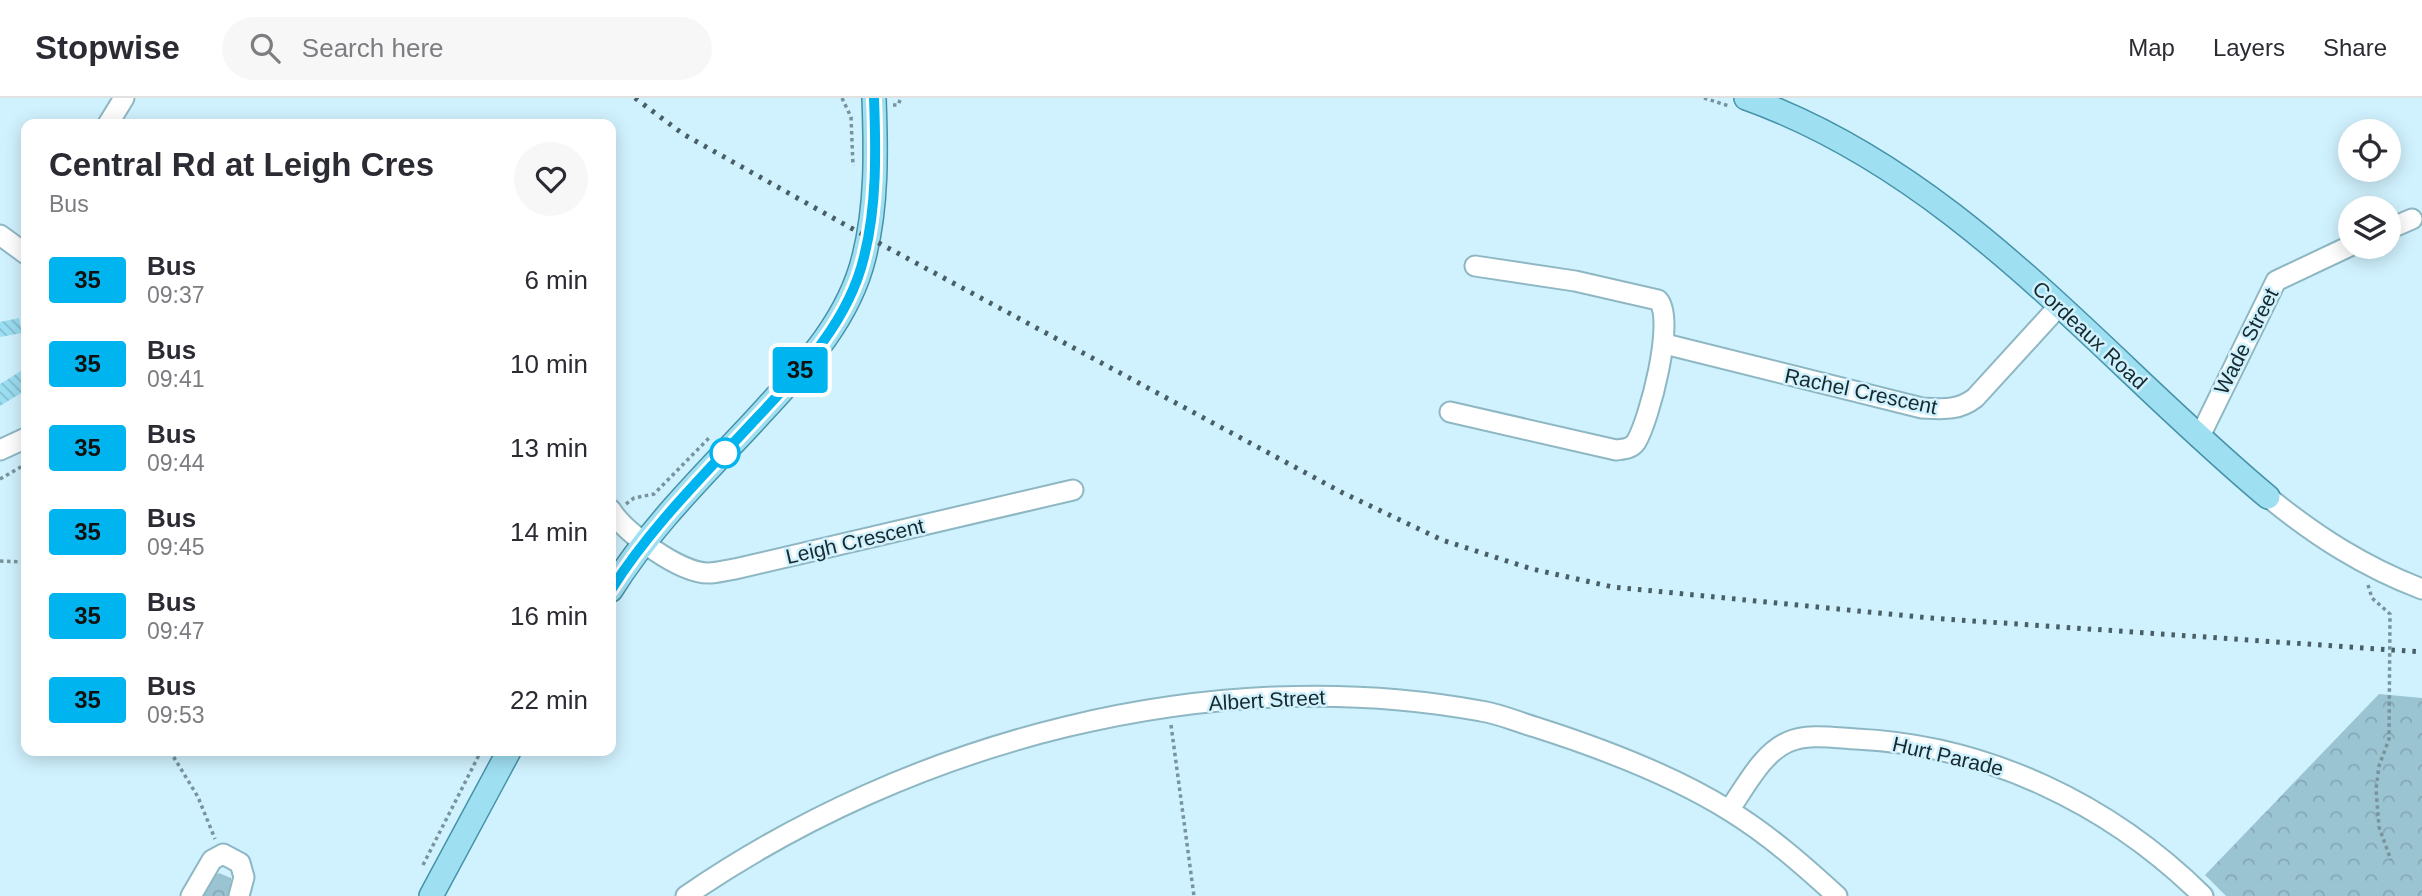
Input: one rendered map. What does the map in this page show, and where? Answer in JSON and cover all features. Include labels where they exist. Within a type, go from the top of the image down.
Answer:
[{"type":"main road","points":[[616,583],[644,541],[809,360],[836,325],[864,259],[872,223],[874,98]]},
{"type":"main road","name":"Cordeaux Road","points":[[1749,102],[1836,138],[1898,174],[1969,226],[2267,498]]},
{"type":"main road","points":[[431,896],[506,756]]},
{"type":"street","points":[[111,119],[124,98]]},
{"type":"street","points":[[2401,224],[2412,219]]},
{"type":"street","points":[[0,235],[21,245]]},
{"type":"street","name":"Wade Street","points":[[2199,438],[2276,281],[2338,252]]},
{"type":"street","points":[[1450,412],[1616,450],[1628,449],[1634,444],[1641,430],[1665,344],[1665,312],[1658,300],[1575,281],[1475,266]]},
{"type":"street","name":"Rachel Crescent","points":[[1665,344],[1922,408],[1948,410],[1963,407],[1975,398],[2059,306]]},
{"type":"street","points":[[0,450],[21,440]]},
{"type":"street","name":"Leigh Crescent","points":[[616,516],[668,558],[706,573],[736,569],[1073,490]]},
{"type":"street","name":"Cordeaux Road","points":[[2267,498],[2314,534],[2348,555],[2422,589]]},
{"type":"street","name":"Albert Street","points":[[686,896],[804,824],[931,768],[1038,735],[1168,707],[1285,695],[1348,696],[1484,712],[1588,744],[1729,810],[1785,849],[1838,896]]},
{"type":"street","name":"Hurt Parade","points":[[1729,810],[1768,756],[1787,742],[1808,737],[1889,741],[1938,749],[1984,760],[2045,785],[2136,840],[2203,896]]},
{"type":"street","points":[[191,896],[212,860],[223,854],[240,863],[244,877],[239,896]]},
{"type":"path","points":[[842,98],[849,107],[853,176]]},
{"type":"path","points":[[898,105],[901,98]]},
{"type":"path","points":[[1704,98],[1749,102]]},
{"type":"path","points":[[616,509],[634,498],[654,494],[714,433]]},
{"type":"path","points":[[0,479],[21,467]]},
{"type":"path","points":[[0,561],[21,562]]},
{"type":"path","points":[[2368,585],[2372,598],[2390,614],[2389,739],[2379,766],[2376,789],[2379,827],[2391,860]]},
{"type":"path","points":[[1168,707],[1194,896]]},
{"type":"path","points":[[173,756],[198,797],[223,854]]},
{"type":"path","points":[[421,869],[478,756]]},
{"type":"green space","points":[[2379,694],[2422,698],[2422,896],[2226,896],[2205,875]]},
{"type":"green space","points":[[219,873],[231,878],[230,896],[201,896],[209,880]]},
{"type":"building","points":[[19,318],[21,333],[0,337],[0,322]]},
{"type":"building","points":[[21,371],[21,393],[0,406],[0,384]]},
{"type":"railway","points":[[635,98],[683,134],[851,228],[1343,493],[1442,540],[1532,569],[1613,587],[1930,618],[2422,652]]},
{"type":"bus line","name":"35","points":[[616,582],[644,541],[772,402],[836,325],[854,288],[872,223],[874,98]]}]
